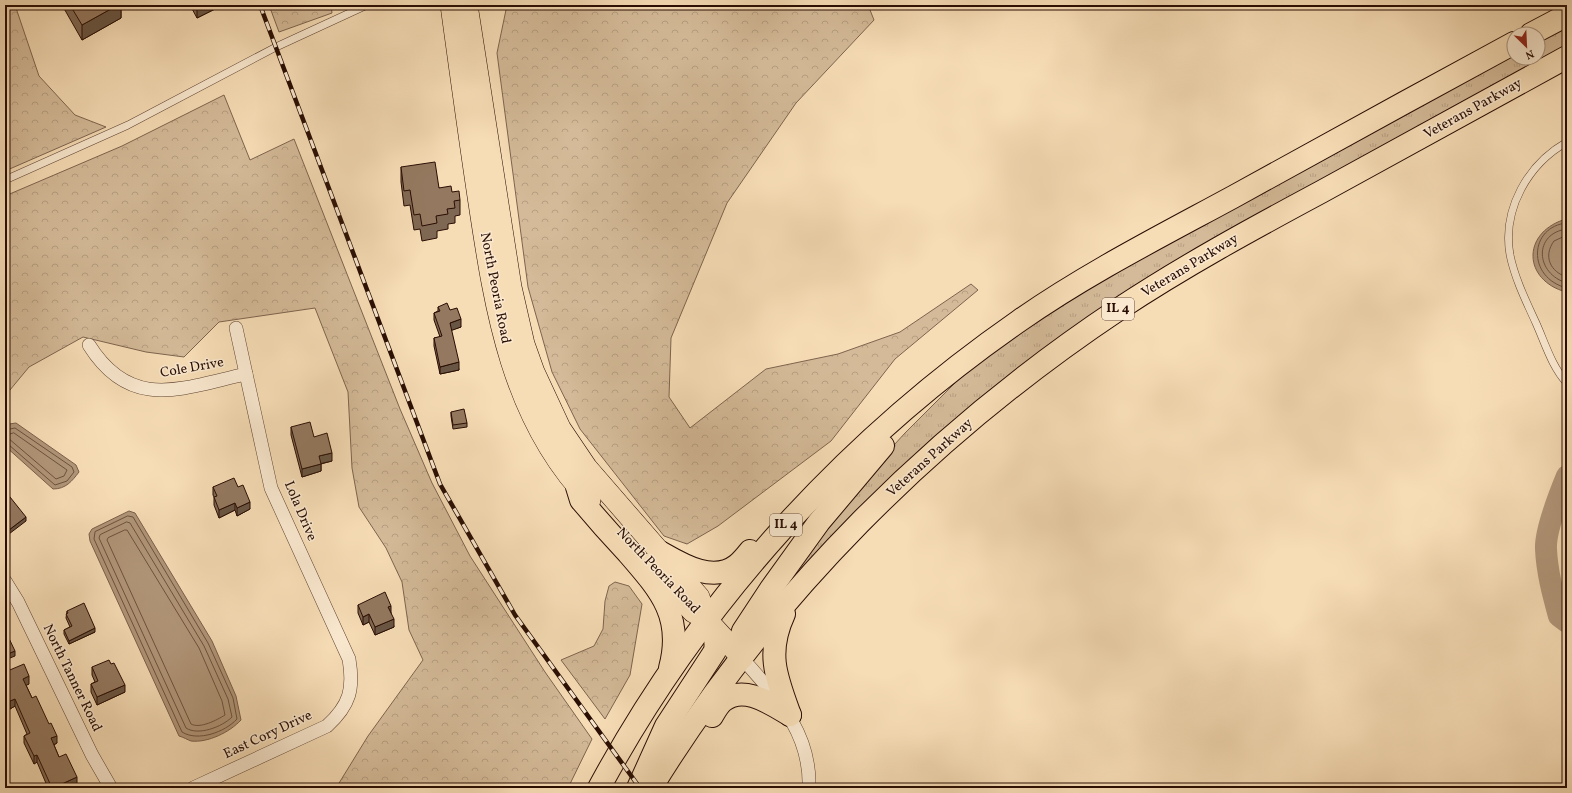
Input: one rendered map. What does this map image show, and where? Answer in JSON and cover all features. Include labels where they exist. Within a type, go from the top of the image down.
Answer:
[{"type":"highway","points":[[1545,26],[1567,14]]},
{"type":"highway","name":"IL 4","points":[[707,620],[751,564],[830,478],[873,437],[933,386],[1020,320],[1128,254],[1506,47]]},
{"type":"highway","name":"Veterans Parkway","points":[[742,658],[793,594],[893,489],[999,396],[1118,309],[1219,248],[1567,57]]},
{"type":"highway","points":[[651,788],[669,760],[742,658],[740,642],[743,631],[798,549],[858,474],[904,422],[933,386]]},
{"type":"highway","points":[[660,552],[684,566],[698,571],[724,571],[737,565],[827,467],[873,437]]},
{"type":"highway","points":[[577,487],[581,500],[651,579],[664,597],[672,617],[675,637],[674,652],[669,672]]},
{"type":"highway","points":[[790,715],[778,683],[774,655],[777,630],[793,594]]},
{"type":"highway","points":[[638,788],[666,726],[715,651],[716,643],[714,633],[707,620]]},
{"type":"highway","name":"North Peoria Road","points":[[599,788],[625,740],[669,672],[707,620]]},
{"type":"highway","points":[[669,760],[685,753],[723,701],[729,698],[738,695],[758,697],[790,715]]},
{"type":"main road","name":"North Peoria Road","points":[[451,5],[496,309],[504,341],[522,394],[541,436],[562,469],[693,612],[707,620],[742,658]]},
{"type":"main road","name":"North Peoria Road","points":[[467,5],[511,287],[524,344],[534,372],[560,428],[587,468],[699,597],[707,620]]},
{"type":"street","name":"Lola Drive","points":[[236,328],[271,488],[349,659],[352,678],[348,700]]},
{"type":"street","name":"Cole Drive","points":[[89,345],[107,370],[129,384],[143,388],[175,390],[246,374]]},
{"type":"street","name":"North Tanner Road","points":[[5,581],[18,602],[92,755],[111,788]]},
{"type":"street","points":[[742,658],[790,715],[797,728],[806,753],[809,788]]},
{"type":"street","name":"East Cory Drive","points":[[193,788],[327,726],[337,717],[348,700]]},
{"type":"lane","points":[[5,180],[128,125],[276,47],[367,5]]},
{"type":"lane","points":[[1567,142],[1545,157],[1524,183],[1512,211],[1509,240],[1510,254],[1519,285],[1555,365],[1567,383]]},
{"type":"green space","points":[[5,5],[15,5],[39,76],[75,115],[106,127],[5,171]]},
{"type":"green space","points":[[269,5],[331,5],[332,13],[279,32]]},
{"type":"green space","points":[[507,5],[868,5],[874,20],[796,103],[727,203],[671,338],[669,397],[690,428],[766,369],[838,354],[900,332],[971,284],[978,290],[895,359],[831,441],[718,526],[687,544],[664,536],[580,429],[552,372],[528,287],[497,53]]},
{"type":"green space","points":[[1567,25],[1567,46],[1546,57],[1546,37]]},
{"type":"green space","points":[[1506,59],[1506,66],[1530,66],[1413,130],[1109,304],[1064,334],[982,397],[921,450],[782,592],[809,547],[862,480],[905,433],[965,373],[1005,343],[1096,283]]},
{"type":"green space","points":[[224,95],[250,160],[294,139],[400,409],[432,483],[470,556],[545,672],[592,739],[568,788],[336,788],[368,736],[423,660],[409,630],[402,582],[386,548],[359,507],[352,468],[348,392],[315,308],[219,322],[184,357],[146,352],[83,337],[29,367],[5,396],[5,196],[122,146]]},
{"type":"green space","points":[[615,582],[629,586],[642,604],[630,675],[605,719],[561,660],[594,646],[603,629],[605,601],[609,586]]},
{"type":"water","points":[[1563,220],[1567,220],[1566,292],[1552,286],[1542,278],[1535,268],[1533,257],[1535,246],[1540,235],[1550,227]]},
{"type":"water","points":[[16,423],[76,465],[79,472],[71,481],[62,488],[53,489],[5,446],[5,427],[9,424]]},
{"type":"water","points":[[129,511],[135,513],[212,641],[236,696],[241,720],[231,729],[218,736],[204,740],[191,741],[179,736],[90,541],[89,534],[92,529]]},
{"type":"building","points":[[70,5],[118,5],[82,25]]},
{"type":"building","points":[[435,162],[439,188],[451,186],[452,192],[459,191],[460,200],[454,201],[455,208],[447,209],[448,214],[436,216],[437,223],[422,226],[420,214],[414,215],[410,190],[404,191],[401,167]]},
{"type":"building","points":[[447,303],[450,310],[457,308],[461,319],[450,323],[459,362],[440,367],[434,338],[442,336],[434,313],[440,311],[438,307]]},
{"type":"building","points":[[464,409],[467,423],[453,425],[451,412]]},
{"type":"building","points":[[310,422],[314,437],[327,433],[332,453],[319,456],[321,464],[302,469],[291,427]]},
{"type":"building","points":[[234,478],[238,487],[243,485],[250,502],[237,508],[235,503],[219,510],[214,497],[217,496],[213,487]]},
{"type":"building","points":[[6,492],[26,517],[5,533],[5,493]]},
{"type":"building","points":[[385,592],[391,606],[388,607],[394,619],[375,627],[369,614],[363,617],[358,605]]},
{"type":"building","points":[[84,603],[95,628],[69,641],[64,630],[72,626],[66,614],[68,613],[67,611]]},
{"type":"building","points":[[5,630],[15,651],[5,655]]},
{"type":"building","points":[[109,660],[111,664],[114,663],[125,685],[97,697],[91,684],[98,681],[92,667]]},
{"type":"building","points":[[24,664],[29,676],[23,679],[32,698],[36,696],[49,724],[51,723],[57,736],[51,738],[59,757],[66,754],[77,777],[53,788],[37,755],[34,756],[24,736],[30,733],[15,699],[10,701],[8,695],[5,695],[5,672]]},
{"type":"waterway","points":[[1567,476],[1550,522],[1546,541],[1549,575],[1559,616],[1567,622]]},
{"type":"railway","points":[[260,5],[440,484],[515,615],[640,788]]}]
